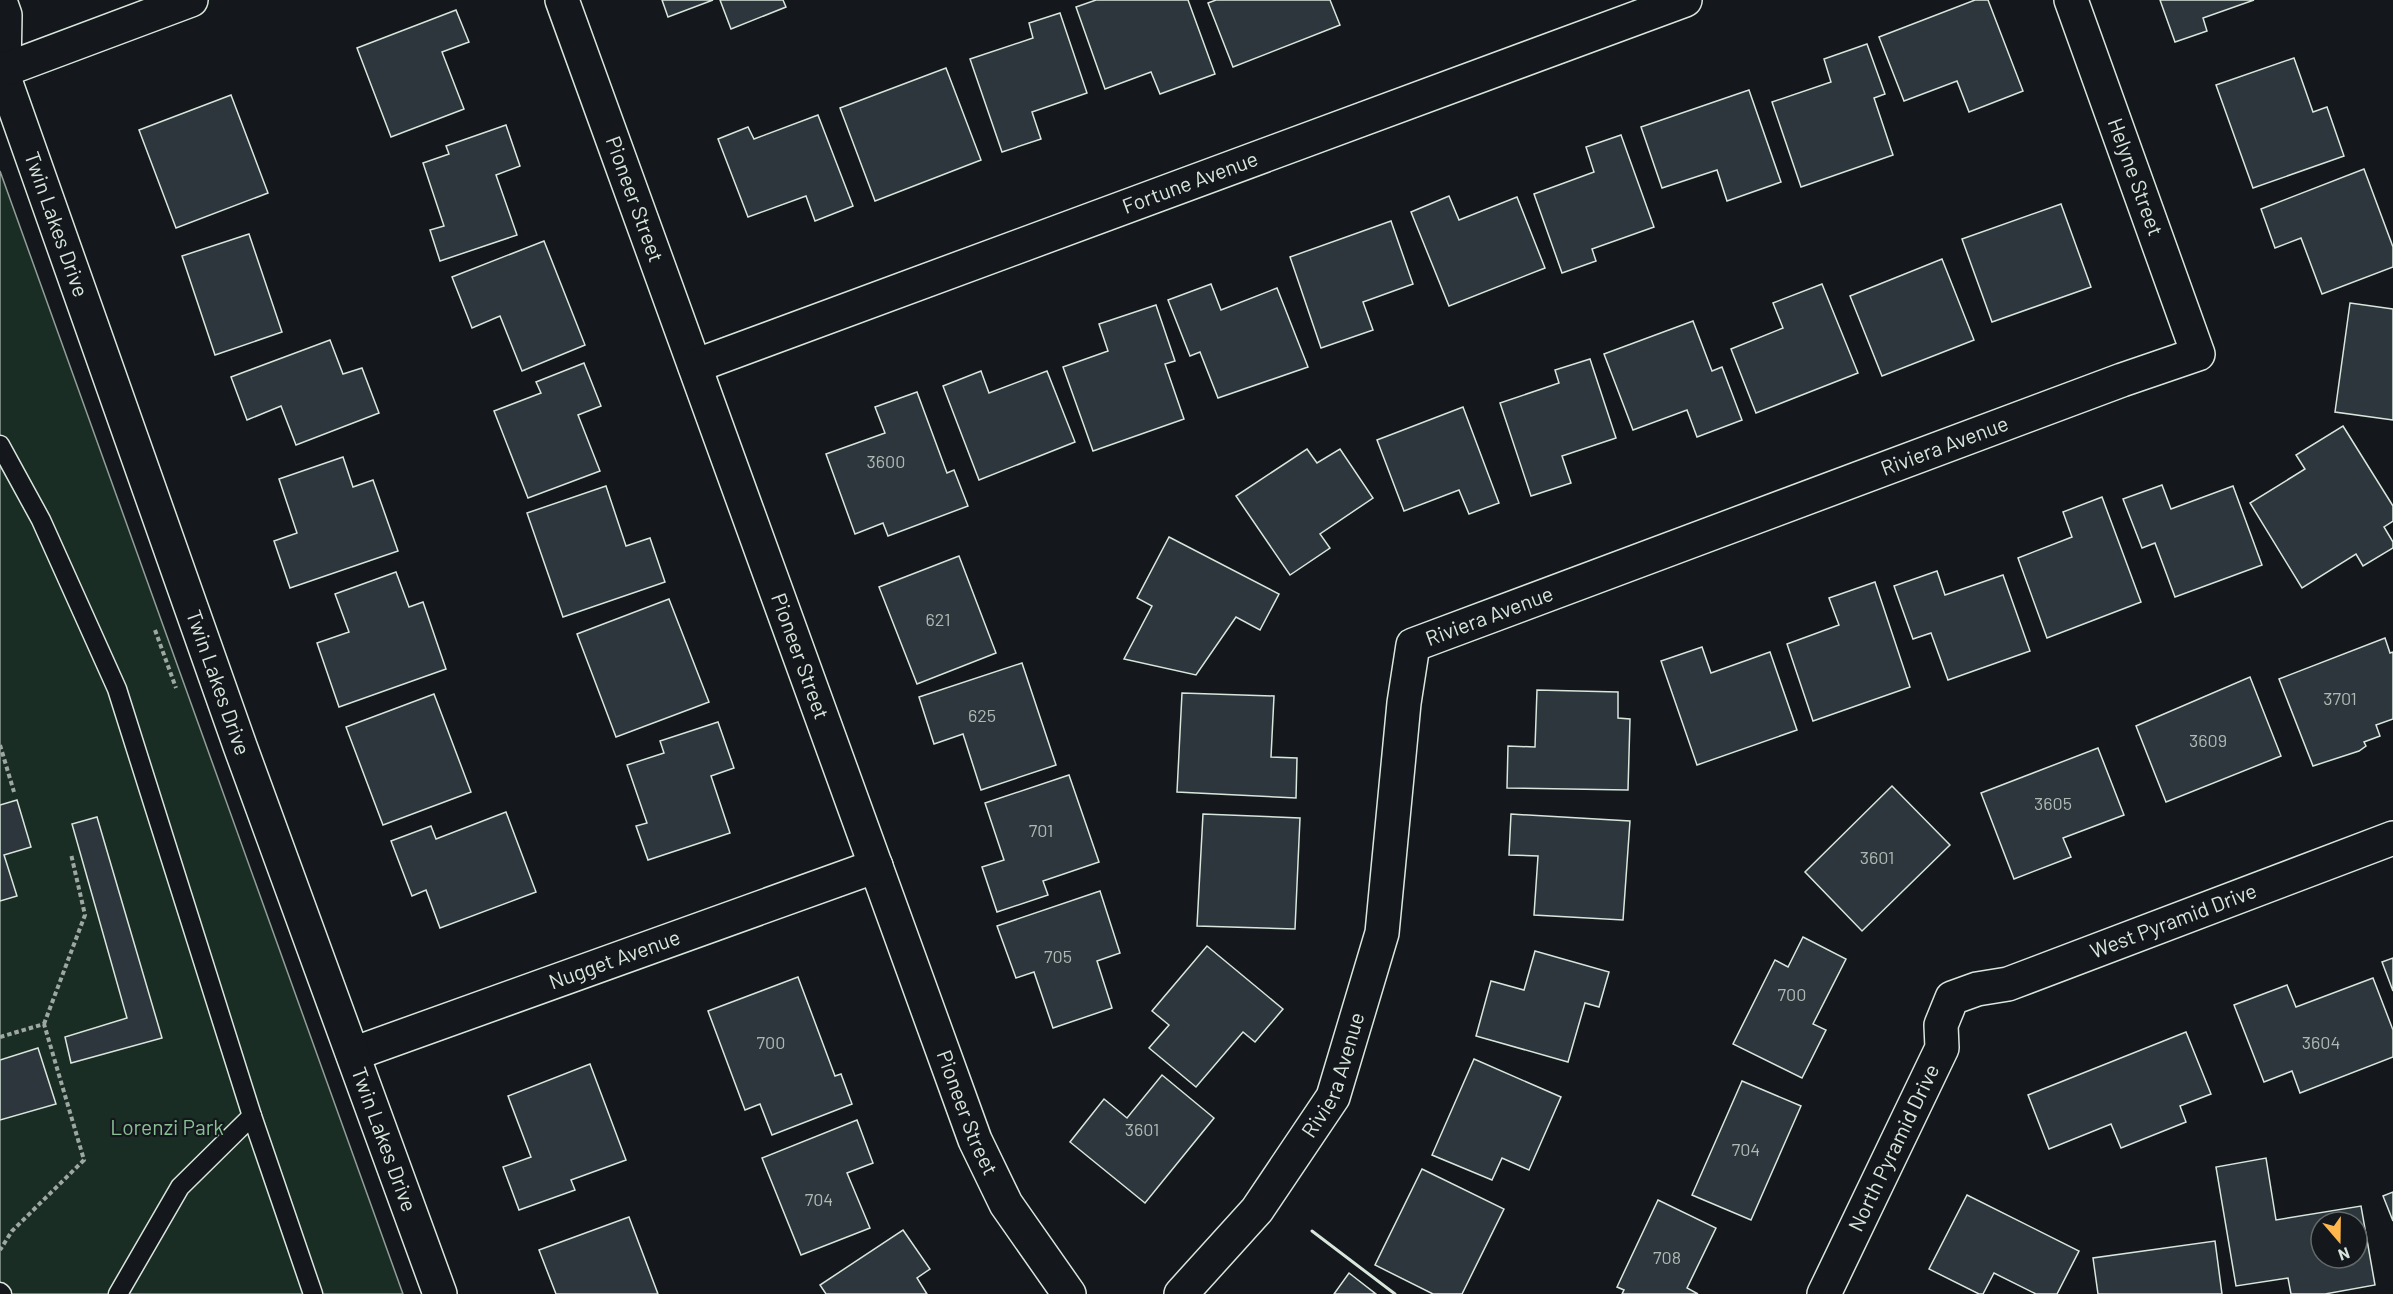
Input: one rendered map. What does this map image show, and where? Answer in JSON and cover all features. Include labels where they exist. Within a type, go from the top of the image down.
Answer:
[{"type":"street","points":[[2,68],[191,0]]},
{"type":"street","name":"Pioneer Street","points":[[562,0],[975,1140],[1005,1204],[1069,1294]]},
{"type":"street","name":"Fortune Avenue","points":[[695,366],[1685,0]]},
{"type":"street","name":"Helyne Street","points":[[2071,0],[2198,354]]},
{"type":"street","name":"Twin Lakes Drive","points":[[0,1],[5,15],[2,68],[240,746],[440,1294]]},
{"type":"street","name":"Riviera Avenue","points":[[1181,1294],[1257,1210],[1333,1097],[1382,933],[1404,703],[1413,645],[2122,380],[2198,354]]},
{"type":"street","name":"West Pyramid Drive","points":[[1952,998],[1977,989],[2008,984],[2393,838]]},
{"type":"street","name":"Nugget Avenue","points":[[353,1054],[876,866]]},
{"type":"street","name":"North Pyramid Drive","points":[[1824,1294],[1942,1048],[1941,1025],[1952,998]]},
{"type":"lane","points":[[0,445],[41,520],[117,689],[252,1116],[313,1294]]},
{"type":"lane","points":[[118,1294],[180,1187],[252,1116]]},
{"type":"path","points":[[0,745],[14,792]]},
{"type":"path","points":[[0,1250],[12,1231],[84,1160],[44,1024],[85,915],[71,855]]},
{"type":"path","points":[[0,1037],[44,1024]]},
{"type":"green space","name":"Lorenzi Park","points":[[0,171],[403,1294],[0,1294]]},
{"type":"building","points":[[662,0],[713,0],[668,17]]},
{"type":"building","points":[[720,0],[783,0],[786,7],[731,29]]},
{"type":"building","points":[[1096,0],[1188,0],[1215,74],[1160,94],[1151,72],[1105,89],[1076,7]]},
{"type":"building","points":[[1216,0],[1330,0],[1340,25],[1233,67],[1208,3]]},
{"type":"building","points":[[1975,0],[1988,0],[2023,91],[1969,112],[1957,81],[1904,101],[1879,37]]},
{"type":"building","points":[[2160,0],[2254,0],[2203,18],[2207,31],[2175,42]]},
{"type":"building","points":[[456,10],[469,42],[442,52],[464,109],[391,137],[357,48]]},
{"type":"building","points":[[1060,13],[1087,93],[1032,112],[1041,139],[1002,152],[970,59],[1033,38],[1029,23]]},
{"type":"building","points":[[1867,44],[1885,94],[1874,98],[1893,155],[1801,187],[1772,102],[1831,82],[1824,59]]},
{"type":"building","points":[[2294,58],[2313,112],[2327,107],[2344,156],[2253,188],[2216,85]]},
{"type":"building","points":[[946,68],[981,160],[875,201],[840,108]]},
{"type":"building","points":[[1749,90],[1781,182],[1727,201],[1717,170],[1662,188],[1641,127]]},
{"type":"building","points":[[231,95],[268,193],[176,228],[139,130]]},
{"type":"building","points":[[818,115],[853,206],[815,221],[806,196],[748,217],[718,139],[748,127],[754,139]]},
{"type":"building","points":[[506,125],[520,166],[496,175],[517,235],[440,261],[430,230],[444,226],[423,163],[449,154],[446,146]]},
{"type":"building","points":[[1621,135],[1654,227],[1592,249],[1596,261],[1562,273],[1534,194],[1594,172],[1586,147]]},
{"type":"building","points":[[2364,169],[2393,247],[2393,267],[2322,294],[2301,238],[2275,248],[2261,209]]},
{"type":"building","points":[[1449,196],[1459,220],[1517,197],[1545,268],[1449,306],[1411,212]]},
{"type":"building","points":[[2061,204],[2091,287],[1992,322],[1962,239]]},
{"type":"building","points":[[1391,221],[1413,284],[1363,302],[1373,330],[1321,348],[1290,257]]},
{"type":"building","points":[[249,234],[282,332],[215,355],[182,256]]},
{"type":"building","points":[[544,241],[585,345],[522,371],[500,316],[472,328],[452,277]]},
{"type":"building","points":[[1942,259],[1974,340],[1882,376],[1850,296]]},
{"type":"building","points":[[1211,284],[1221,310],[1277,288],[1308,367],[1218,398],[1200,352],[1190,356],[1168,300]]},
{"type":"building","points":[[1822,284],[1858,373],[1756,413],[1731,349],[1783,328],[1773,303]]},
{"type":"building","points":[[2350,303],[2393,309],[2393,420],[2335,412]]},
{"type":"building","points":[[1156,305],[1175,361],[1165,364],[1184,419],[1093,451],[1063,367],[1108,351],[1099,324]]},
{"type":"building","points":[[1693,321],[1712,371],[1722,367],[1742,420],[1697,437],[1687,410],[1633,430],[1604,354]]},
{"type":"building","points":[[330,340],[343,374],[362,368],[379,413],[296,445],[281,406],[247,420],[231,377]]},
{"type":"building","points":[[1590,359],[1616,438],[1562,456],[1571,483],[1531,496],[1500,403],[1559,383],[1555,370]]},
{"type":"building","points":[[584,363],[601,406],[578,415],[600,471],[528,498],[494,411],[541,393],[536,382]]},
{"type":"building","points":[[981,371],[989,393],[1047,371],[1075,442],[979,480],[943,386]]},
{"type":"building","points":[[917,392],[947,473],[954,470],[968,506],[888,536],[883,523],[855,534],[826,454],[885,433],[875,407]]},
{"type":"building","points":[[1463,407],[1499,503],[1469,514],[1459,490],[1404,511],[1377,440]]},
{"type":"building","points":[[2343,426],[2393,506],[2393,521],[2384,527],[2393,542],[2393,548],[2363,566],[2356,554],[2302,588],[2250,503],[2305,469],[2296,455]]},
{"type":"building","points":[[1307,449],[1317,463],[1340,449],[1373,498],[1320,534],[1330,548],[1290,575],[1236,496]]},
{"type":"building","points":[[343,457],[353,487],[373,480],[398,551],[290,588],[274,541],[297,533],[279,479]]},
{"type":"building","points":[[2162,485],[2171,509],[2233,486],[2262,565],[2175,597],[2155,543],[2142,548],[2123,499]]},
{"type":"building","points":[[606,486],[626,546],[650,538],[665,582],[563,617],[527,513]]},
{"type":"building","points":[[2102,497],[2141,602],[2047,638],[2018,558],[2072,537],[2063,512]]},
{"type":"building","points":[[1169,537],[1279,594],[1260,630],[1236,617],[1196,675],[1124,659],[1152,606],[1137,598]]},
{"type":"building","points":[[959,556],[996,653],[917,684],[879,587]]},
{"type":"building","points":[[1937,571],[1945,595],[2003,575],[2030,651],[1948,680],[1931,633],[1913,639],[1894,586]]},
{"type":"building","points":[[396,572],[409,607],[423,602],[446,669],[339,707],[317,643],[349,632],[335,594]]},
{"type":"building","points":[[1875,582],[1910,687],[1813,721],[1787,644],[1839,625],[1829,598]]},
{"type":"building","points":[[669,599],[709,702],[616,737],[577,634]]},
{"type":"building","points":[[2385,638],[2390,653],[2393,652],[2393,719],[2376,725],[2380,736],[2364,742],[2366,746],[2359,751],[2313,766],[2279,679]]},
{"type":"building","points":[[1702,647],[1711,673],[1770,652],[1797,730],[1697,765],[1661,661]]},
{"type":"building","points":[[1022,663],[1056,765],[981,790],[963,734],[934,744],[919,697]]},
{"type":"building","points":[[2250,677],[2281,756],[2166,802],[2136,726]]},
{"type":"building","points":[[1537,690],[1618,692],[1618,718],[1630,719],[1628,790],[1507,788],[1508,746],[1535,747]]},
{"type":"building","points":[[1182,693],[1274,696],[1271,757],[1297,758],[1296,798],[1177,792]]},
{"type":"building","points":[[434,694],[471,792],[383,825],[346,727]]},
{"type":"building","points":[[718,722],[734,768],[711,776],[730,833],[648,860],[636,826],[647,823],[627,765],[664,753],[660,741]]},
{"type":"building","points":[[2098,748],[2124,815],[2063,838],[2071,857],[2014,879],[1981,793]]},
{"type":"building","points":[[1069,775],[1099,862],[1043,881],[1048,895],[997,912],[982,867],[1004,860],[985,803]]},
{"type":"building","points":[[1892,786],[1950,845],[1862,931],[1805,872]]},
{"type":"building","points":[[17,800],[31,847],[4,855],[17,896],[0,901],[0,805]]},
{"type":"building","points":[[506,812],[536,892],[440,928],[426,890],[412,896],[391,841],[431,826],[436,839]]},
{"type":"building","points":[[1203,814],[1300,818],[1295,929],[1197,926]]},
{"type":"building","points":[[1511,814],[1630,821],[1623,920],[1534,915],[1538,856],[1509,855]]},
{"type":"building","points":[[97,817],[162,1038],[71,1063],[65,1037],[127,1018],[72,824]]},
{"type":"building","points":[[1100,891],[1120,953],[1097,961],[1112,1008],[1053,1028],[1034,972],[1016,978],[997,926]]},
{"type":"building","points":[[1803,937],[1846,959],[1813,1024],[1826,1030],[1802,1078],[1733,1044],[1775,960],[1788,967]]},
{"type":"building","points":[[1207,946],[1283,1009],[1255,1042],[1243,1032],[1196,1087],[1149,1048],[1169,1025],[1152,1011]]},
{"type":"building","points":[[1535,951],[1609,972],[1599,1007],[1585,1003],[1568,1062],[1476,1036],[1491,981],[1524,990]]},
{"type":"building","points":[[2393,958],[2393,991],[2382,962]]},
{"type":"building","points":[[798,977],[835,1076],[841,1074],[852,1104],[772,1135],[760,1104],[745,1110],[708,1011]]},
{"type":"building","points":[[2373,978],[2393,1030],[2393,1057],[2300,1093],[2292,1071],[2264,1082],[2234,1005],[2287,985],[2296,1007]]},
{"type":"building","points":[[2186,1032],[2211,1094],[2180,1106],[2186,1122],[2121,1148],[2111,1124],[2049,1149],[2028,1095]]},
{"type":"building","points":[[38,1048],[56,1104],[0,1120],[0,1060]]},
{"type":"building","points":[[1474,1059],[1561,1097],[1529,1170],[1502,1158],[1492,1180],[1432,1155]]},
{"type":"building","points":[[590,1064],[626,1160],[571,1180],[575,1190],[519,1210],[503,1167],[531,1157],[508,1096]]},
{"type":"building","points":[[1162,1075],[1214,1118],[1145,1203],[1070,1142],[1104,1099],[1127,1118]]},
{"type":"building","points":[[1742,1081],[1801,1106],[1751,1220],[1692,1195]]},
{"type":"building","points":[[857,1120],[873,1163],[847,1173],[870,1228],[801,1255],[762,1158]]},
{"type":"building","points":[[2266,1158],[2276,1220],[2309,1215],[2309,1270],[2369,1270],[2369,1251],[2375,1285],[2325,1294],[2291,1294],[2288,1278],[2236,1286],[2216,1167]]},
{"type":"building","points":[[1422,1169],[1504,1209],[1462,1294],[1433,1294],[1375,1265]]},
{"type":"building","points":[[2393,1192],[2393,1221],[2383,1196]]},
{"type":"building","points":[[1967,1195],[2079,1251],[2057,1294],[2036,1294],[1994,1273],[1983,1294],[1979,1294],[1929,1269]]},
{"type":"building","points":[[1658,1200],[1716,1228],[1687,1288],[1698,1294],[1622,1294],[1624,1290],[1617,1287]]},
{"type":"building","points":[[2361,1206],[2362,1210],[2337,1210]]},
{"type":"building","points":[[629,1217],[658,1294],[556,1294],[539,1250]]},
{"type":"building","points":[[903,1230],[930,1269],[917,1278],[927,1294],[826,1294],[820,1285]]},
{"type":"building","points":[[2215,1241],[2222,1294],[2098,1294],[2093,1258]]},
{"type":"building","points":[[1349,1273],[1376,1294],[1334,1294]]},
{"type":"wall","points":[[1312,1231],[1395,1294]]}]
